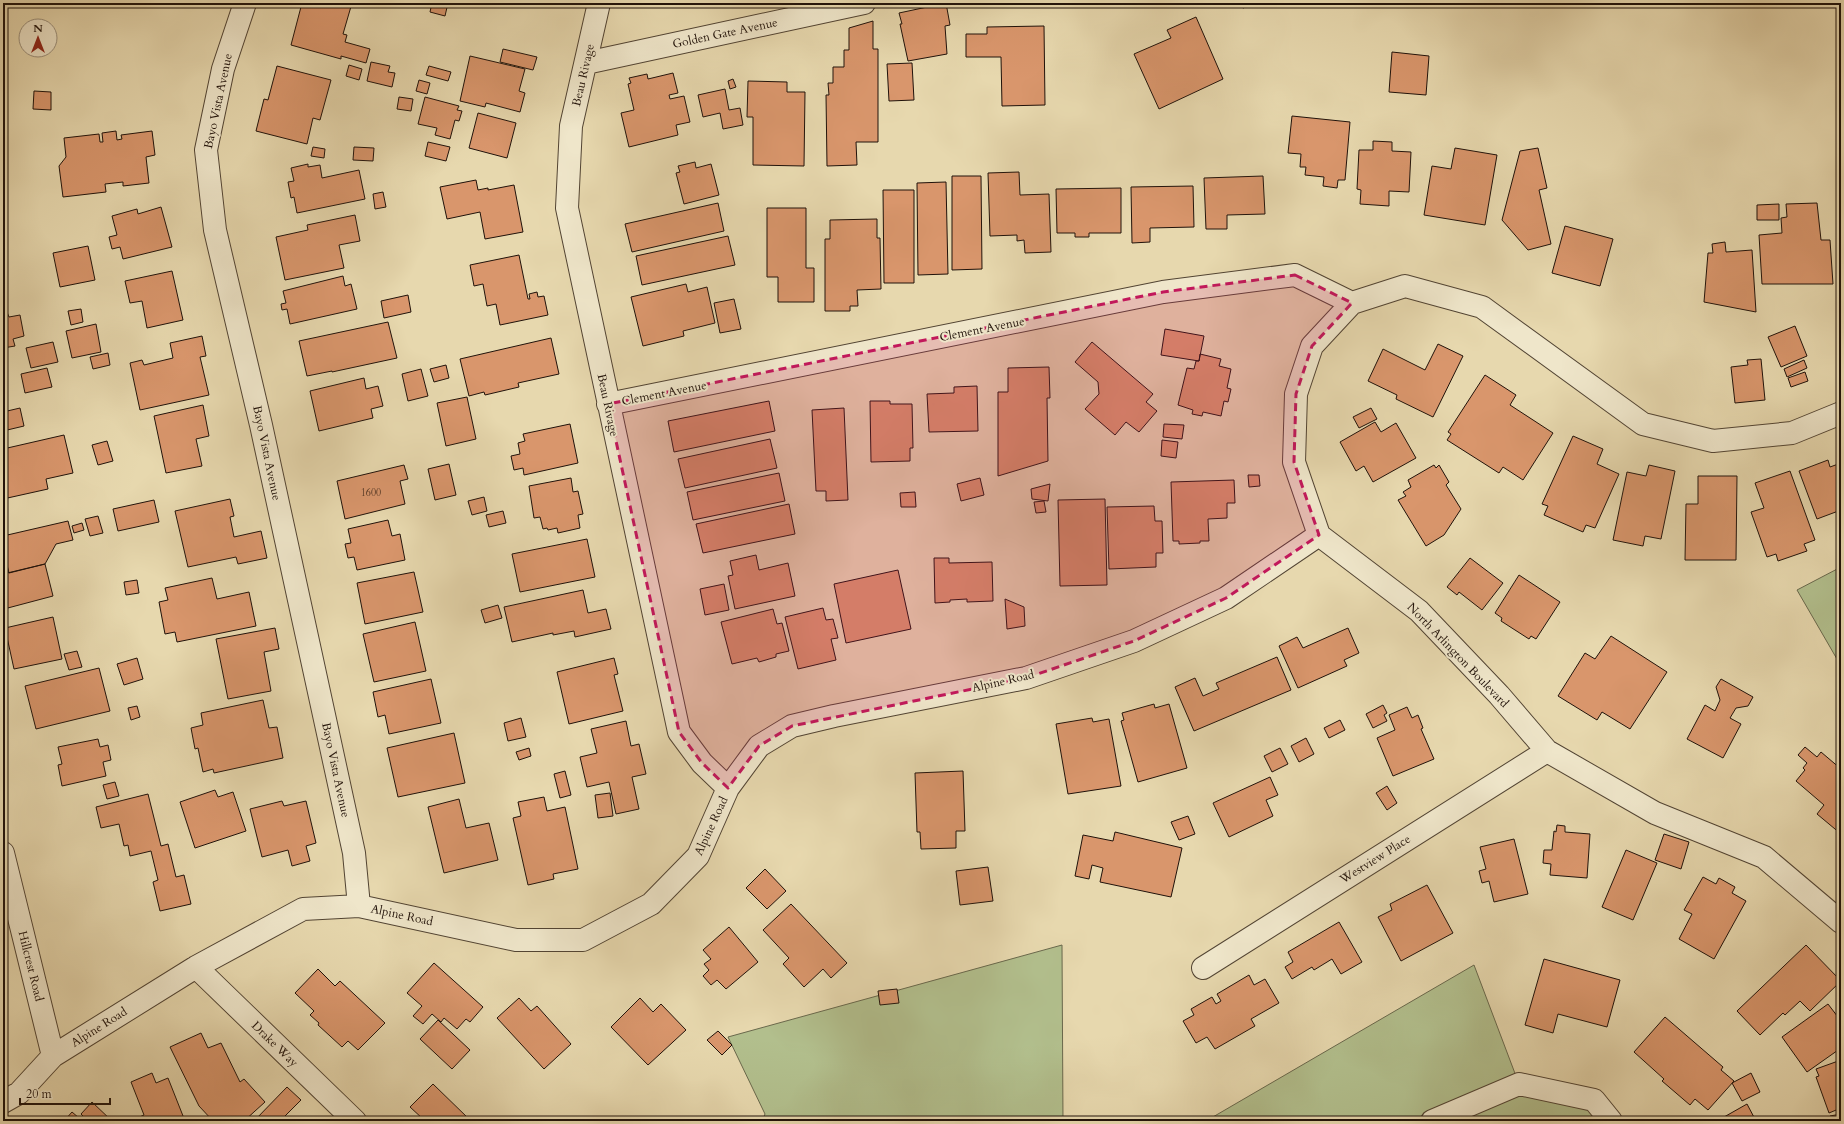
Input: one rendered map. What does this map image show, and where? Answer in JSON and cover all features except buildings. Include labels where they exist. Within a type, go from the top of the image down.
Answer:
[{"type":"street","name":"Bayo Vista Avenue","points":[[245,3],[223,69],[206,150],[215,230],[262,425],[354,853],[359,906]]},
{"type":"street","name":"Beau Rivage","points":[[599,3],[570,126],[567,208],[679,732],[702,763],[728,788]]},
{"type":"street","name":"Golden Gate Avenue","points":[[586,63],[864,3]]},
{"type":"street","name":"Clement Avenue","points":[[608,404],[1163,292],[1295,275],[1352,303]]},
{"type":"street","points":[[1319,535],[1294,462],[1296,394],[1312,346],[1352,303],[1405,286],[1482,307],[1643,424],[1713,441],[1792,433],[1841,413]]},
{"type":"street","name":"Alpine Road","points":[[3,1102],[19,1094],[53,1056],[196,966],[303,909],[359,906],[516,940],[583,940],[651,904],[698,856],[728,788],[759,746],[792,726],[834,716],[1026,678],[1134,641],[1226,598],[1319,535]]},
{"type":"street","name":"North Arlington Boulevard","points":[[1319,535],[1419,611],[1498,695],[1547,751],[1655,813],[1764,857],[1841,922]]},
{"type":"street","name":"Westview Place","points":[[1202,968],[1547,751]]},
{"type":"street","name":"Hillcrest Road","points":[[3,853],[53,1056]]},
{"type":"street","name":"Drake Way","points":[[196,966],[355,1121]]},
{"type":"street","points":[[1432,1121],[1519,1084],[1594,1100],[1611,1121]]},
{"type":"highlighted area","points":[[1295,275],[1352,303],[1312,346],[1296,394],[1294,462],[1319,535],[1226,598],[1134,641],[1026,678],[792,726],[759,746],[728,788],[702,763],[679,732],[608,404],[1163,292]]},
{"type":"green space","points":[[1841,567],[1841,666],[1797,590]]},
{"type":"green space","points":[[1062,945],[1063,1121],[762,1121],[765,1114],[728,1037]]},
{"type":"green space","points":[[1474,965],[1519,1084],[1594,1100],[1611,1121],[1206,1121]]}]
